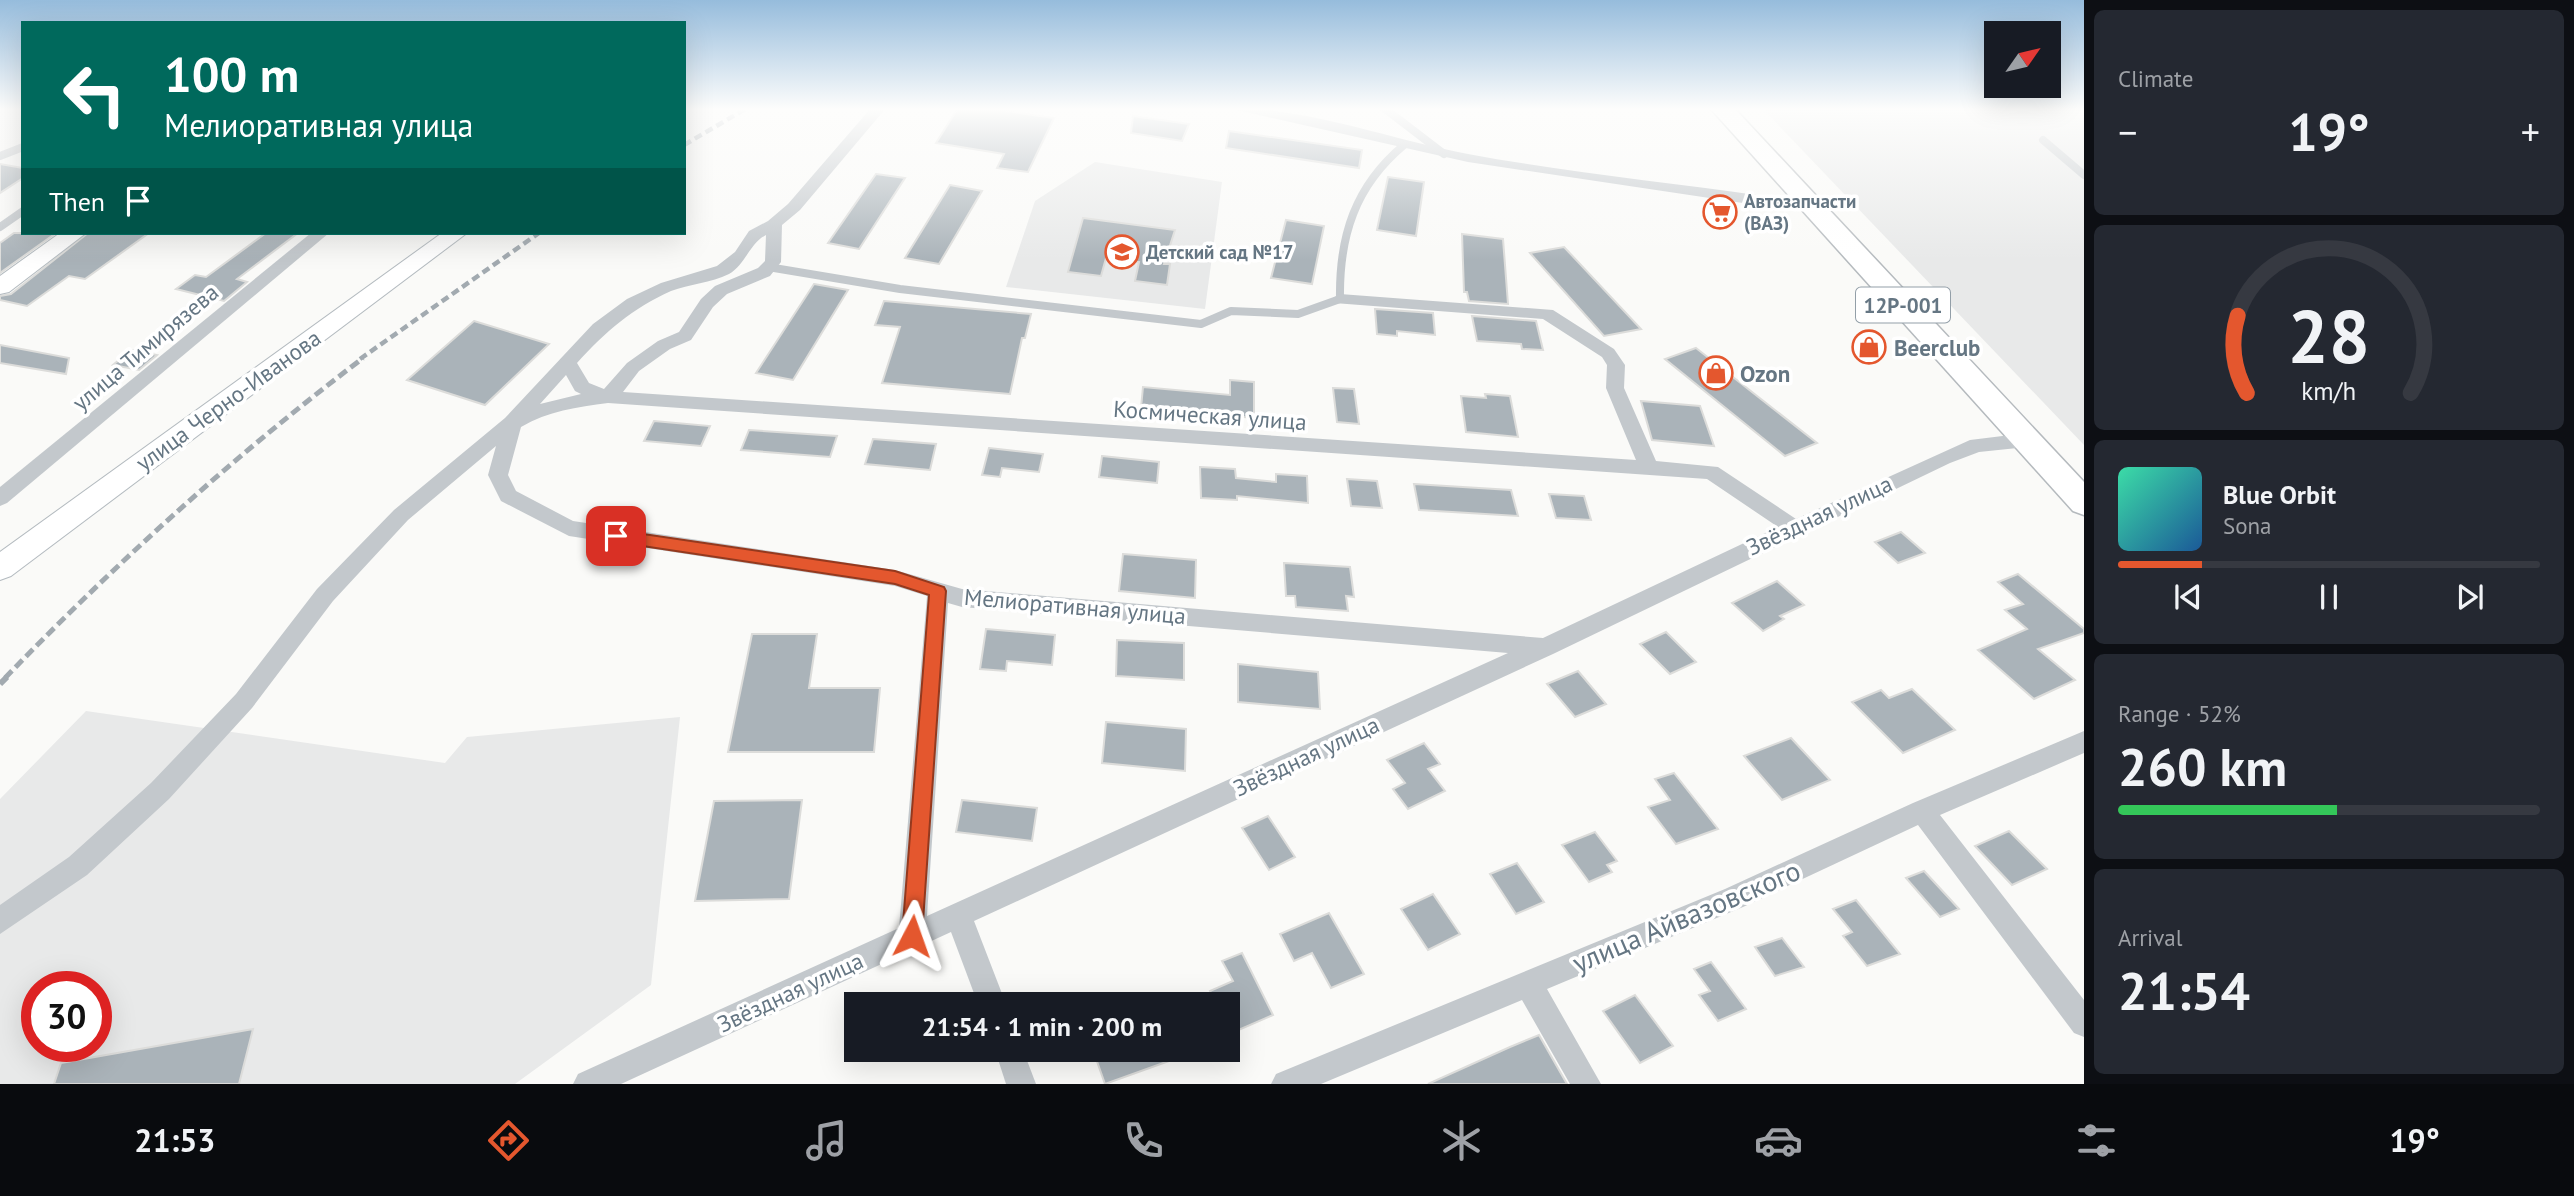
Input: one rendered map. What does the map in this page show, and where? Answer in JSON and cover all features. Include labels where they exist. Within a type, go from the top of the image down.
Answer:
[{"type":"main road","name":"12Р-001","points":[[1767,159],[2084,503]]},
{"type":"main road","points":[[0,287],[72,235]]},
{"type":"main road","name":"улица Черно-Иванова","points":[[0,568],[454,235]]},
{"type":"street","points":[[0,922],[78,866],[160,791],[244,701],[325,595],[401,515],[512,423],[599,328],[634,303],[667,287],[723,270],[741,255],[755,234],[774,224],[794,206],[835,159]]},
{"type":"street","points":[[1475,159],[1763,201],[1809,204]]},
{"type":"street","points":[[608,397],[615,385],[640,361],[664,345],[685,336],[707,303],[721,290],[748,281],[773,262],[774,224]]},
{"type":"street","name":"улица Тимирязева","points":[[0,498],[319,235]]},
{"type":"street","points":[[1340,299],[1547,314],[1566,323],[1608,353],[1616,365],[1615,388],[1650,469]]},
{"type":"street","points":[[568,363],[582,387],[608,397]]},
{"type":"street","points":[[512,423],[554,405],[608,397]]},
{"type":"street","name":"Космическая улица","points":[[608,397],[1711,472],[1793,527]]},
{"type":"street","name":"Мелиоративная улица","points":[[512,423],[498,475],[501,485],[508,496],[569,528],[895,578],[962,598],[1545,647]]},
{"type":"street","name":"Звёздная улица","points":[[588,1084],[1545,647],[1793,527],[1977,445],[2027,440]]},
{"type":"street","points":[[912,936],[938,591]]},
{"type":"street","name":"улица Айвазовского","points":[[1286,1084],[1734,898],[1922,811],[2084,742]]},
{"type":"street","points":[[1922,811],[2084,1023]]},
{"type":"street","points":[[958,915],[987,992]]},
{"type":"street","points":[[1528,984],[1586,1084]]},
{"type":"street","points":[[1013,1062],[1021,1084]]},
{"type":"lane","points":[[768,267],[900,289],[1201,324],[1231,311],[1298,314],[1313,312],[1340,299],[1338,273],[1350,209],[1373,171],[1388,159]]},
{"type":"lane","points":[[2065,159],[2084,175]]},
{"type":"lane","points":[[0,227],[21,212]]},
{"type":"shaded area","points":[[1810,159],[2084,159],[2084,445]]},
{"type":"shaded area","points":[[1095,162],[1222,182],[1205,309],[1006,287],[1035,201]]},
{"type":"shaded area","points":[[86,711],[445,763],[467,737],[680,717],[651,985],[515,1084],[0,1084],[0,799]]},
{"type":"building","points":[[1002,159],[1034,159],[1028,172],[997,168]]},
{"type":"building","points":[[1296,159],[1361,159],[1359,168]]},
{"type":"building","points":[[0,164],[21,168],[21,179],[0,193]]},
{"type":"building","points":[[876,174],[905,178],[859,249],[828,243]]},
{"type":"building","points":[[1388,177],[1424,182],[1416,236],[1377,230]]},
{"type":"building","points":[[950,185],[982,191],[939,264],[905,258]]},
{"type":"building","name":"Детский сад №17","points":[[1083,218],[1175,230],[1164,264],[1170,264],[1167,285],[1135,281],[1139,262],[1106,258],[1101,276],[1068,272]]},
{"type":"building","points":[[1286,220],[1324,226],[1312,284],[1271,278]]},
{"type":"building","points":[[14,233],[53,235],[0,273],[0,243]]},
{"type":"building","points":[[1462,234],[1503,239],[1508,304],[1469,301],[1467,292],[1464,292]]},
{"type":"building","points":[[85,235],[146,235],[85,279],[69,276],[27,306],[0,300],[0,296],[11,294]]},
{"type":"building","points":[[263,235],[295,235],[237,279],[247,282],[224,301],[176,289],[195,275],[206,277]]},
{"type":"building","points":[[1564,247],[1641,329],[1604,336],[1530,253]]},
{"type":"building","points":[[814,284],[848,290],[793,380],[756,373]]},
{"type":"building","points":[[884,301],[1031,314],[1025,338],[1022,338],[1010,394],[882,383],[900,327],[875,325]]},
{"type":"building","points":[[1375,309],[1433,313],[1435,335],[1397,331],[1397,336],[1377,334]]},
{"type":"building","points":[[1472,316],[1536,321],[1543,350],[1522,349],[1521,344],[1477,341]]},
{"type":"building","points":[[474,321],[549,344],[485,405],[407,380]]},
{"type":"building","points":[[0,345],[69,358],[66,374],[0,363]]},
{"type":"building","points":[[1696,348],[1817,443],[1785,456],[1665,359]]},
{"type":"building","points":[[131,350],[157,355],[139,370],[113,365]]},
{"type":"building","points":[[1230,380],[1254,382],[1254,418],[1141,408],[1143,387],[1230,395]]},
{"type":"building","points":[[1333,388],[1354,389],[1359,424],[1337,422]]},
{"type":"building","points":[[1485,394],[1510,396],[1518,437],[1466,432],[1461,396],[1486,398]]},
{"type":"building","points":[[1641,401],[1700,406],[1714,446],[1652,440]]},
{"type":"building","points":[[654,421],[710,426],[701,446],[644,441]]},
{"type":"building","points":[[749,430],[837,436],[830,457],[741,450]]},
{"type":"building","points":[[873,439],[936,444],[930,470],[865,464]]},
{"type":"building","points":[[989,448],[1043,454],[1039,472],[1002,468],[1000,477],[982,475]]},
{"type":"building","points":[[1102,456],[1159,462],[1157,483],[1099,477]]},
{"type":"building","points":[[1200,467],[1235,469],[1236,478],[1276,482],[1276,474],[1307,476],[1308,503],[1237,496],[1237,500],[1201,498]]},
{"type":"building","points":[[1347,479],[1377,481],[1382,508],[1351,506]]},
{"type":"building","points":[[1414,484],[1511,490],[1518,516],[1419,510]]},
{"type":"building","points":[[1549,494],[1584,496],[1591,520],[1556,518]]},
{"type":"building","points":[[1901,532],[1925,553],[1898,563],[1875,542]]},
{"type":"building","points":[[1123,554],[1196,560],[1195,598],[1119,591]]},
{"type":"building","points":[[1284,563],[1350,567],[1354,597],[1346,596],[1348,611],[1296,607],[1295,596],[1286,596]]},
{"type":"building","points":[[2018,574],[2084,629],[2084,633],[2038,649],[2075,680],[2034,699],[1978,650],[2027,629],[2005,610],[2023,604],[1998,582]]},
{"type":"building","points":[[1777,581],[1804,605],[1780,616],[1784,619],[1763,631],[1732,603]]},
{"type":"building","points":[[986,629],[1055,635],[1052,665],[1007,661],[1006,671],[980,669]]},
{"type":"building","points":[[1666,632],[1696,662],[1670,674],[1640,644]]},
{"type":"building","points":[[752,634],[817,634],[809,688],[880,688],[874,752],[728,752]]},
{"type":"building","points":[[1117,640],[1184,643],[1184,680],[1116,676]]},
{"type":"building","points":[[1238,664],[1318,672],[1320,709],[1238,702]]},
{"type":"building","points":[[1578,671],[1606,704],[1575,717],[1547,684]]},
{"type":"building","points":[[1912,689],[1955,730],[1903,753],[1852,702],[1881,690],[1889,698]]},
{"type":"building","points":[[1106,722],[1186,729],[1185,771],[1102,763]]},
{"type":"building","points":[[1791,738],[1830,780],[1782,800],[1744,756]]},
{"type":"building","points":[[1424,743],[1440,764],[1428,769],[1445,791],[1408,809],[1393,789],[1405,783],[1387,760]]},
{"type":"building","points":[[1674,773],[1718,829],[1676,844],[1648,807],[1670,800],[1655,779]]},
{"type":"building","points":[[802,800],[789,899],[695,901],[714,801]]},
{"type":"building","points":[[962,800],[1037,808],[1032,841],[956,832]]},
{"type":"building","points":[[1268,816],[1295,857],[1269,870],[1242,828]]},
{"type":"building","points":[[2009,831],[2047,869],[2012,885],[1975,846]]},
{"type":"building","points":[[1595,832],[1617,861],[1607,865],[1612,872],[1589,882],[1562,845]]},
{"type":"building","points":[[1517,863],[1544,902],[1516,914],[1490,874]]},
{"type":"building","points":[[1924,871],[1959,909],[1940,917],[1906,878]]},
{"type":"building","points":[[1433,894],[1460,934],[1428,950],[1401,909]]},
{"type":"building","points":[[1856,900],[1900,954],[1867,966],[1843,936],[1852,932],[1833,909]]},
{"type":"building","points":[[1329,913],[1364,974],[1331,988],[1312,953],[1294,961],[1280,934]]},
{"type":"building","points":[[1782,938],[1804,967],[1775,976],[1755,947]]},
{"type":"building","points":[[1242,953],[1273,1015],[1240,1029],[1240,992],[1210,991],[1233,981],[1222,961]]},
{"type":"building","points":[[1711,962],[1746,1009],[1718,1021],[1699,995],[1710,991],[1694,969]]},
{"type":"building","points":[[1635,995],[1673,1046],[1640,1063],[1603,1011]]},
{"type":"building","points":[[253,1029],[239,1084],[54,1084],[61,1063],[112,1062],[112,1054]]},
{"type":"building","points":[[1539,1035],[1567,1084],[1428,1084],[1510,1047]]},
{"type":"building","points":[[1097,1062],[1166,1062],[1105,1084]]},
{"type":"railway","points":[[360,359],[536,235]]},
{"type":"railway","points":[[5,678],[90,593],[178,511],[223,471],[363,358]]},
{"type":"railway","points":[[0,684],[7,677]]},
{"type":"place","name":"Автозапчасти (ВАЗ)","points":[[1720,212]]},
{"type":"place","name":"Детский сад №17","points":[[1122,252]]},
{"type":"place","name":"Beerclub","points":[[1869,347]]},
{"type":"place","name":"Ozon","points":[[1716,373]]},
{"type":"route","points":[[616,536],[895,578],[938,591],[912,936]]}]
